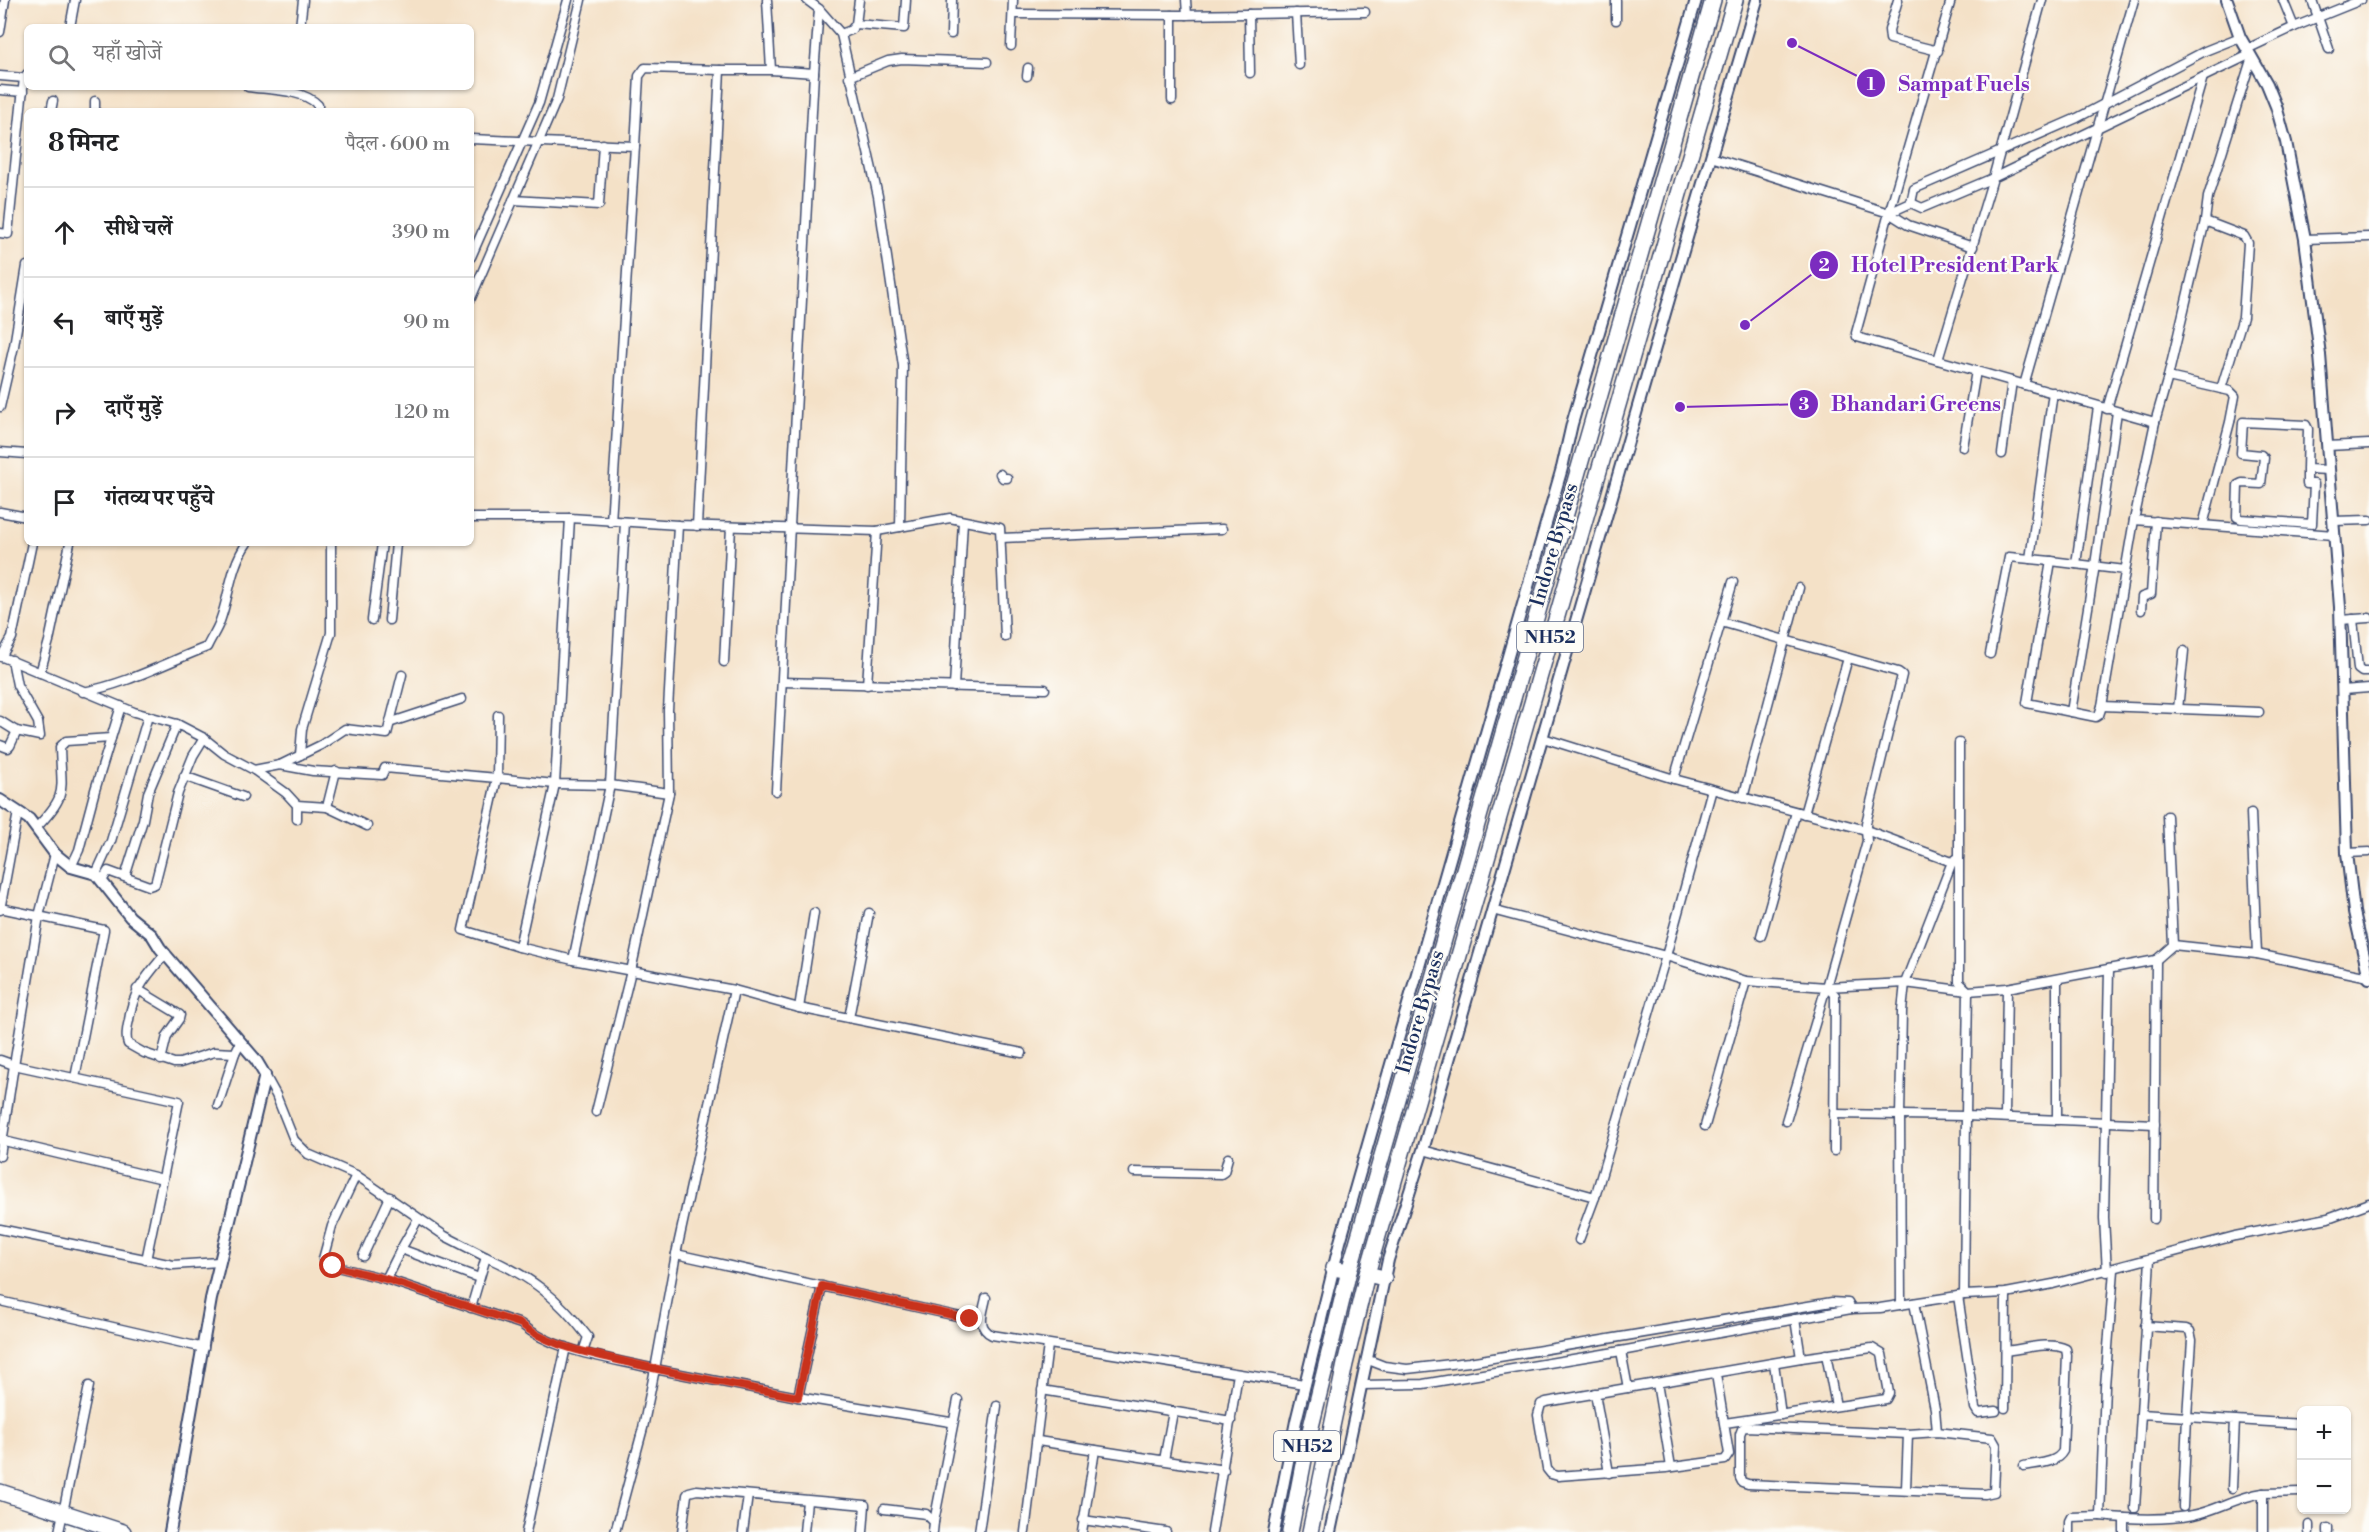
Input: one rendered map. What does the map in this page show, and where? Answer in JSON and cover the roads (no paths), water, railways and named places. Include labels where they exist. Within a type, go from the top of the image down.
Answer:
[{"type":"highway","name":"Indore Bypass","points":[[1349,1271],[1713,0]]},
{"type":"highway","name":"Indore Bypass","points":[[1367,1274],[1735,0]]},
{"type":"highway","points":[[1333,1268],[1349,1271]]},
{"type":"highway","name":"NH52","points":[[1290,1532],[1326,1360],[1349,1271]]},
{"type":"highway","points":[[1367,1274],[1384,1278]]},
{"type":"highway","name":"NH52","points":[[1310,1532],[1345,1364],[1367,1274]]},
{"type":"highway","points":[[0,1492],[62,1522],[123,1532]]},
{"type":"highway","points":[[0,1501],[98,1532]]},
{"type":"street","points":[[0,32],[5,0]]},
{"type":"street","points":[[71,24],[75,0]]},
{"type":"street","points":[[300,24],[303,0]]},
{"type":"street","points":[[474,251],[539,103],[568,0]]},
{"type":"street","points":[[474,291],[557,99],[581,0]]},
{"type":"street","points":[[767,0],[771,70]]},
{"type":"street","points":[[807,0],[819,9],[841,34],[878,196],[903,366],[900,527]]},
{"type":"street","points":[[841,34],[851,30],[856,24],[858,0]]},
{"type":"street","points":[[856,24],[904,28],[906,0]]},
{"type":"street","points":[[951,34],[952,0]]},
{"type":"street","points":[[1011,46],[1013,0]]},
{"type":"street","points":[[1186,0],[1187,15]]},
{"type":"street","points":[[1616,0],[1616,20]]},
{"type":"street","points":[[1274,1532],[1304,1384],[1333,1268],[1572,424],[1696,0]]},
{"type":"street","points":[[1330,1532],[1388,1260],[1423,1150],[1757,0]]},
{"type":"street","points":[[1898,0],[1889,30],[1890,39],[1938,51]]},
{"type":"street","points":[[1951,0],[1855,334],[1860,338],[2155,422]]},
{"type":"street","points":[[1938,360],[1993,178],[2042,0]]},
{"type":"street","points":[[2024,384],[2134,0]]},
{"type":"street","points":[[1492,910],[1666,956],[1746,981],[1826,987],[1905,983],[1968,991],[2007,988],[2156,960],[2173,945],[2257,954],[2369,977],[2360,940],[2348,853],[2340,620],[2333,520],[2320,355],[2305,239],[2289,153],[2276,106],[2267,84],[2240,37],[2227,0]]},
{"type":"street","points":[[2283,0],[2294,27]]},
{"type":"street","points":[[2312,0],[2329,49]]},
{"type":"street","points":[[1911,202],[1922,208],[1993,178],[2249,55],[2294,27],[2317,16],[2361,0],[2369,6]]},
{"type":"street","points":[[776,791],[819,9]]},
{"type":"street","points":[[1012,14],[1187,15],[1365,12]]},
{"type":"street","points":[[1296,13],[1299,64]]},
{"type":"street","points":[[1249,14],[1250,73]]},
{"type":"street","points":[[1172,100],[1173,15]]},
{"type":"street","points":[[1911,202],[1914,189],[2104,104],[2205,51],[2240,37]]},
{"type":"street","points":[[2051,561],[2026,700],[2030,705],[2098,717],[2102,706],[2134,520],[2155,422],[2205,221],[2208,197],[2249,55]]},
{"type":"street","points":[[849,77],[888,61],[902,59],[987,62]]},
{"type":"street","points":[[611,522],[639,76],[645,68],[814,73]]},
{"type":"street","points":[[697,526],[720,70]]},
{"type":"street","points":[[0,76],[24,76]]},
{"type":"street","points":[[2107,409],[2203,77]]},
{"type":"street","points":[[0,233],[8,234],[24,87]]},
{"type":"street","points":[[0,90],[23,92]]},
{"type":"street","points":[[291,90],[312,99],[318,108]]},
{"type":"street","points":[[52,108],[53,100]]},
{"type":"street","points":[[474,139],[635,146]]},
{"type":"street","points":[[513,200],[599,205],[603,144]]},
{"type":"street","points":[[1711,157],[1889,213],[1908,225],[1973,246]]},
{"type":"street","points":[[1889,213],[1911,202]]},
{"type":"street","points":[[0,205],[11,206]]},
{"type":"street","points":[[2205,221],[2244,236],[2248,243],[2243,317],[2221,388]]},
{"type":"street","points":[[2305,239],[2369,239]]},
{"type":"street","points":[[0,407],[14,346],[24,284]]},
{"type":"street","points":[[1964,447],[1976,371]]},
{"type":"street","points":[[2168,377],[2221,388],[2230,391],[2235,396],[2203,525]]},
{"type":"street","points":[[2002,454],[2012,381]]},
{"type":"street","points":[[2030,559],[2053,392]]},
{"type":"street","points":[[2076,564],[2098,407]]},
{"type":"street","points":[[2071,712],[2117,412]]},
{"type":"street","points":[[2243,422],[2304,425],[2308,429],[2307,469],[2307,484],[2314,484],[2312,524],[2241,519],[2236,515],[2238,485],[2242,483],[2261,484],[2264,458],[2261,455],[2243,454],[2240,448],[2243,422]]},
{"type":"street","points":[[2224,444],[2240,448]]},
{"type":"street","points":[[2327,446],[2369,444]]},
{"type":"street","points":[[0,452],[24,454]]},
{"type":"street","points":[[2307,469],[2329,470]]},
{"type":"street","points":[[0,512],[24,517]]},
{"type":"street","points":[[474,518],[570,518],[697,526],[877,531],[950,518],[1000,528],[1005,637]]},
{"type":"street","points":[[519,947],[555,784],[570,518]]},
{"type":"street","points":[[2134,520],[2334,535]]},
{"type":"street","points":[[2333,520],[2369,520]]},
{"type":"street","points":[[954,687],[963,521]]},
{"type":"street","points":[[2141,610],[2142,597],[2151,594],[2156,521]]},
{"type":"street","points":[[573,960],[610,785],[625,522]]},
{"type":"street","points":[[596,1112],[632,971],[669,793],[668,710],[678,525]]},
{"type":"street","points":[[724,662],[731,527]]},
{"type":"street","points":[[1001,538],[1222,529]]},
{"type":"street","points":[[867,685],[877,531]]},
{"type":"street","points":[[31,546],[12,638],[0,656],[82,692],[148,717],[177,724],[204,738],[224,754],[254,770],[286,793],[297,805],[297,819]]},
{"type":"street","points":[[40,672],[69,546]]},
{"type":"street","points":[[82,692],[109,687],[137,677],[207,647],[220,620],[231,575],[245,546]]},
{"type":"street","points":[[300,755],[302,729],[331,633],[331,546]]},
{"type":"street","points":[[372,620],[382,546]]},
{"type":"street","points":[[389,620],[396,546]]},
{"type":"street","points":[[1990,654],[2009,556],[2125,570]]},
{"type":"street","points":[[1674,778],[1732,582]]},
{"type":"street","points":[[1743,798],[1799,588]]},
{"type":"street","points":[[2340,620],[2369,618]]},
{"type":"street","points":[[2353,619],[2358,669],[2362,672],[2369,672]]},
{"type":"street","points":[[1721,622],[1902,675],[1866,823],[1867,841],[1786,1121]]},
{"type":"street","points":[[2178,709],[2184,651]]},
{"type":"street","points":[[1761,936],[1848,658]]},
{"type":"street","points":[[0,721],[17,731],[40,736],[38,722],[17,685],[12,660]]},
{"type":"street","points":[[254,770],[280,765],[345,729],[350,728],[384,736],[390,731],[402,675]]},
{"type":"street","points":[[782,682],[1045,689]]},
{"type":"street","points":[[2343,690],[2369,688]]},
{"type":"street","points":[[392,722],[462,699]]},
{"type":"street","points":[[71,867],[79,850],[121,706]]},
{"type":"street","points":[[2102,706],[2259,712]]},
{"type":"street","points":[[498,715],[497,778],[463,930],[573,960],[734,990],[799,1008],[1022,1053]]},
{"type":"street","points":[[99,878],[148,717]]},
{"type":"street","points":[[125,877],[143,820],[148,793],[177,724]]},
{"type":"street","points":[[0,745],[8,748],[17,731]]},
{"type":"street","points":[[36,828],[56,807],[62,789],[60,747],[62,743],[111,738]]},
{"type":"street","points":[[99,878],[108,872],[149,886],[155,884],[159,876],[169,822],[184,776],[204,738]]},
{"type":"street","points":[[1543,738],[1743,798],[1866,830],[1955,859]]},
{"type":"street","points":[[1959,743],[1955,859],[1959,982],[1968,991],[1961,1296],[1975,1408],[1978,1413],[1996,1411]]},
{"type":"street","points":[[280,765],[313,771],[382,775],[385,768],[555,784],[610,785],[669,793]]},
{"type":"street","points":[[327,807],[336,771]]},
{"type":"street","points":[[184,776],[243,797]]},
{"type":"street","points":[[1580,1240],[1595,1197],[1666,956],[1712,789]]},
{"type":"street","points":[[0,800],[29,819],[55,854],[71,867],[99,878],[130,917],[152,935],[238,1048],[256,1060],[276,1095],[298,1145],[308,1154],[356,1174],[418,1219],[486,1257],[516,1270],[544,1289],[571,1315],[588,1337],[584,1352]]},
{"type":"street","points":[[297,805],[327,807],[367,826]]},
{"type":"street","points":[[18,812],[0,909],[104,930],[75,1078]]},
{"type":"street","points":[[2251,813],[2257,954]]},
{"type":"street","points":[[2167,816],[2173,945]]},
{"type":"street","points":[[2348,853],[2369,852]]},
{"type":"street","points":[[0,1156],[39,916],[55,854]]},
{"type":"street","points":[[1901,1305],[1900,1116],[1902,1011],[1905,983],[1955,859]]},
{"type":"street","points":[[799,1008],[814,913]]},
{"type":"street","points":[[849,1018],[869,913]]},
{"type":"street","points":[[166,953],[137,989],[130,1008],[127,1042],[138,1051],[161,1060],[180,1063],[214,1052],[238,1048]]},
{"type":"street","points":[[2154,1219],[2156,960]]},
{"type":"street","points":[[2100,1516],[2111,1271],[2104,1218],[2109,969]]},
{"type":"street","points":[[2057,979],[2057,1120]]},
{"type":"street","points":[[1705,1126],[1746,981]]},
{"type":"street","points":[[1826,987],[1835,995],[1834,1151]]},
{"type":"street","points":[[2005,1116],[2007,988]]},
{"type":"street","points":[[137,989],[180,1015],[167,1036],[161,1060]]},
{"type":"street","points":[[615,1532],[643,1428],[676,1254],[734,990]]},
{"type":"street","points":[[218,1106],[238,1048]]},
{"type":"street","points":[[0,1060],[179,1101],[146,1260]]},
{"type":"street","points":[[171,1532],[211,1299],[265,1075]]},
{"type":"street","points":[[1834,1114],[2005,1116],[2155,1124]]},
{"type":"street","points":[[1,1140],[163,1179]]},
{"type":"street","points":[[1423,1150],[1595,1197]]},
{"type":"street","points":[[1134,1172],[1221,1174],[1224,1172],[1228,1158]]},
{"type":"street","points":[[356,1174],[332,1226],[324,1262],[386,1279],[521,1324],[534,1335],[584,1352],[655,1369],[798,1397],[950,1422]]},
{"type":"street","points":[[363,1256],[390,1197]]},
{"type":"street","points":[[1361,1385],[1423,1384],[1851,1309],[2006,1293],[2111,1271],[2235,1236],[2328,1218],[2369,1203]]},
{"type":"street","points":[[386,1279],[418,1219]]},
{"type":"street","points":[[0,1229],[173,1265],[219,1262]]},
{"type":"street","points":[[400,1249],[479,1278]]},
{"type":"street","points":[[676,1254],[970,1319]]},
{"type":"street","points":[[471,1308],[486,1257]]},
{"type":"street","points":[[2135,1508],[2150,1259]]},
{"type":"street","points":[[798,1397],[822,1286]]},
{"type":"street","points":[[2005,1408],[2006,1293]]},
{"type":"street","points":[[986,1298],[981,1324],[984,1331],[993,1335],[1304,1384]]},
{"type":"street","points":[[0,1301],[204,1348]]},
{"type":"street","points":[[1366,1359],[1407,1369],[1539,1352],[1832,1302],[1848,1303],[1851,1309]]},
{"type":"street","points":[[1914,1303],[1935,1409],[1937,1432]]},
{"type":"street","points":[[1795,1319],[1801,1358]]},
{"type":"street","points":[[2145,1326],[2190,1330],[2192,1340],[2183,1507]]},
{"type":"street","points":[[1025,1532],[1048,1345]]},
{"type":"street","points":[[526,1532],[566,1347]]},
{"type":"street","points":[[2006,1351],[2033,1347],[2058,1347],[2066,1349],[2067,1355],[2063,1451],[2061,1456],[2052,1461],[2024,1466]]},
{"type":"street","points":[[1716,1374],[1730,1454],[1725,1460],[1610,1473],[1558,1476],[1551,1474],[1547,1469],[1538,1415],[1541,1404],[1826,1354],[1872,1348],[1882,1354],[1888,1397],[1725,1423]]},
{"type":"street","points":[[1621,1351],[1628,1388]]},
{"type":"street","points":[[1826,1354],[1836,1406]]},
{"type":"street","points":[[1774,1363],[1781,1415]]},
{"type":"street","points":[[1397,1368],[1399,1384]]},
{"type":"street","points":[[1212,1532],[1238,1374]]},
{"type":"street","points":[[1657,1383],[1671,1467]]},
{"type":"street","points":[[62,1522],[88,1386]]},
{"type":"street","points":[[1042,1390],[1231,1421]]},
{"type":"street","points":[[1595,1393],[1610,1473]]},
{"type":"street","points":[[933,1532],[958,1400]]},
{"type":"street","points":[[979,1532],[997,1406]]},
{"type":"street","points":[[1164,1461],[1173,1412]]},
{"type":"street","points":[[2141,1414],[2297,1424]]},
{"type":"street","points":[[2232,1488],[2235,1420]]},
{"type":"street","points":[[1749,1427],[1908,1434],[1937,1432],[1995,1439],[1994,1492],[1990,1494],[1744,1483],[1740,1478],[1740,1434],[1742,1429],[1749,1427]]},
{"type":"street","points":[[1906,1489],[1908,1434]]},
{"type":"street","points":[[1038,1441],[1224,1470]]},
{"type":"street","points":[[1082,1532],[1095,1450]]},
{"type":"street","points":[[682,1532],[686,1500],[688,1492],[692,1490],[865,1505],[863,1532]]},
{"type":"street","points":[[2069,1532],[2071,1517],[2177,1517],[2193,1515],[2242,1496],[2297,1492]]},
{"type":"street","points":[[2263,1493],[2263,1532]]},
{"type":"street","points":[[743,1532],[748,1495]]},
{"type":"street","points":[[804,1532],[807,1501]]},
{"type":"street","points":[[884,1509],[926,1514],[934,1522]]},
{"type":"street","points":[[2124,1518],[2124,1532]]},
{"type":"street","points":[[1083,1520],[1166,1532]]},
{"type":"place","name":"Sampat Fuels","points":[[1792,43]]},
{"type":"place","name":"Hotel President Park","points":[[1745,325]]},
{"type":"place","name":"Bhandari Greens","points":[[1680,407]]}]
